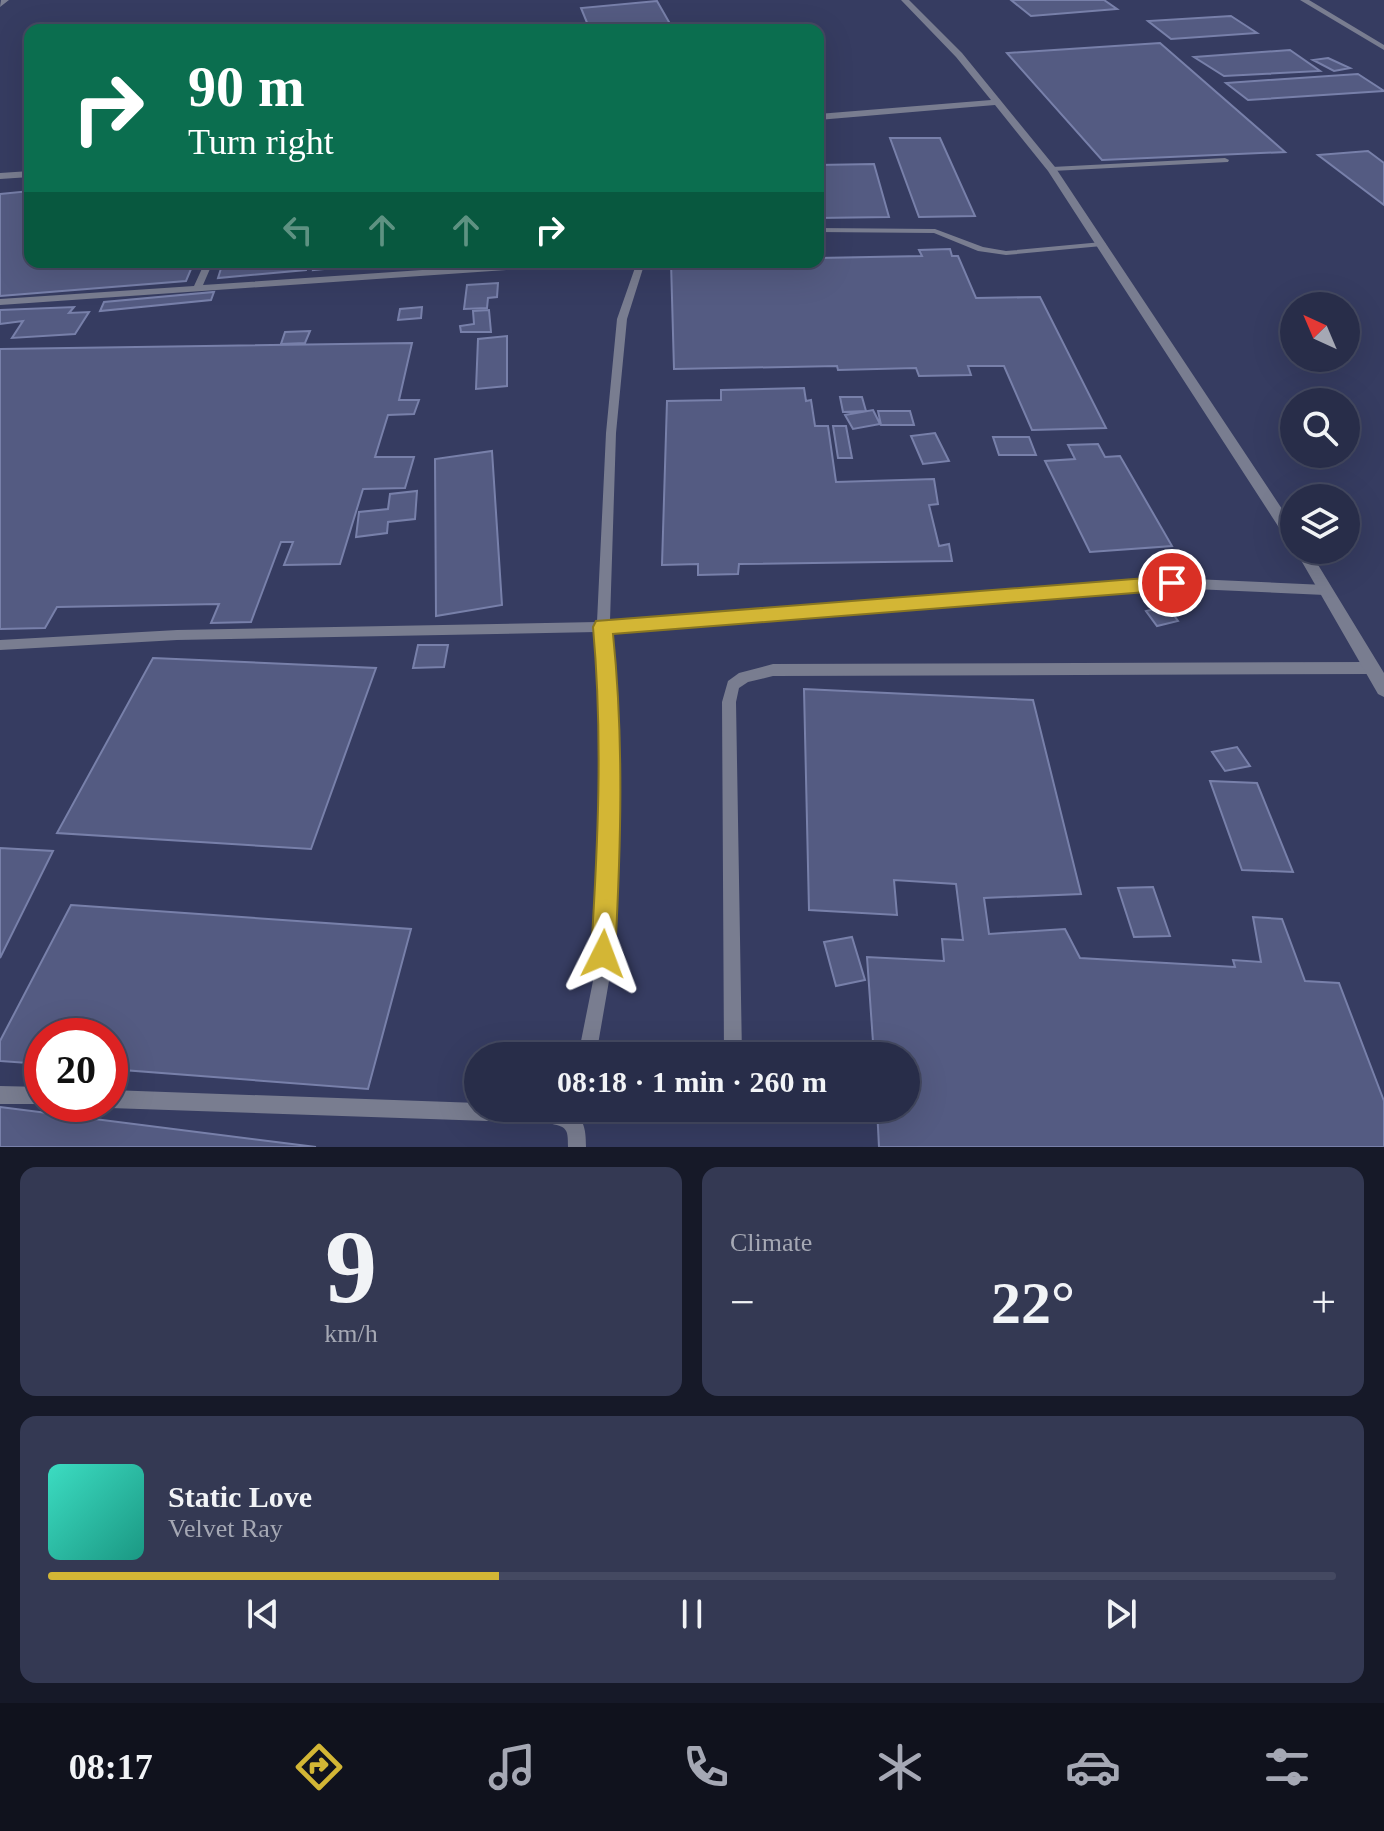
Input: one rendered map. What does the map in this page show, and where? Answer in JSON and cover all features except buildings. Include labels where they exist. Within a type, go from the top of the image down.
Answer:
[{"type":"street","points":[[0,5],[5,0]]},
{"type":"street","points":[[905,0],[997,102],[1052,169],[1280,517]]},
{"type":"street","points":[[1304,0],[1384,48]]},
{"type":"street","points":[[824,116],[997,102]]},
{"type":"street","points":[[0,176],[24,174]]},
{"type":"street","points":[[1309,564],[1384,689]]},
{"type":"lane","points":[[1052,169],[1225,160]]},
{"type":"lane","points":[[824,230],[935,231],[981,249],[1006,253],[1102,244]]},
{"type":"lane","points":[[197,288],[206,268]]},
{"type":"lane","points":[[343,276],[345,268]]},
{"type":"lane","points":[[0,302],[477,268]]},
{"type":"lane","points":[[590,1042],[601,981],[611,817],[610,701],[603,627],[611,433],[622,319],[639,268]]},
{"type":"lane","points":[[0,645],[177,635],[603,627],[1172,583],[1325,590]]},
{"type":"lane","points":[[733,1042],[729,702],[733,685],[744,677],[773,670],[1371,668]]},
{"type":"lane","points":[[0,1095],[24,1096]]},
{"type":"lane","points":[[128,1100],[464,1110]]},
{"type":"lane","points":[[574,1122],[577,1147]]},
{"type":"route","points":[[603,954],[611,817],[610,701],[603,627],[1172,583]]}]
